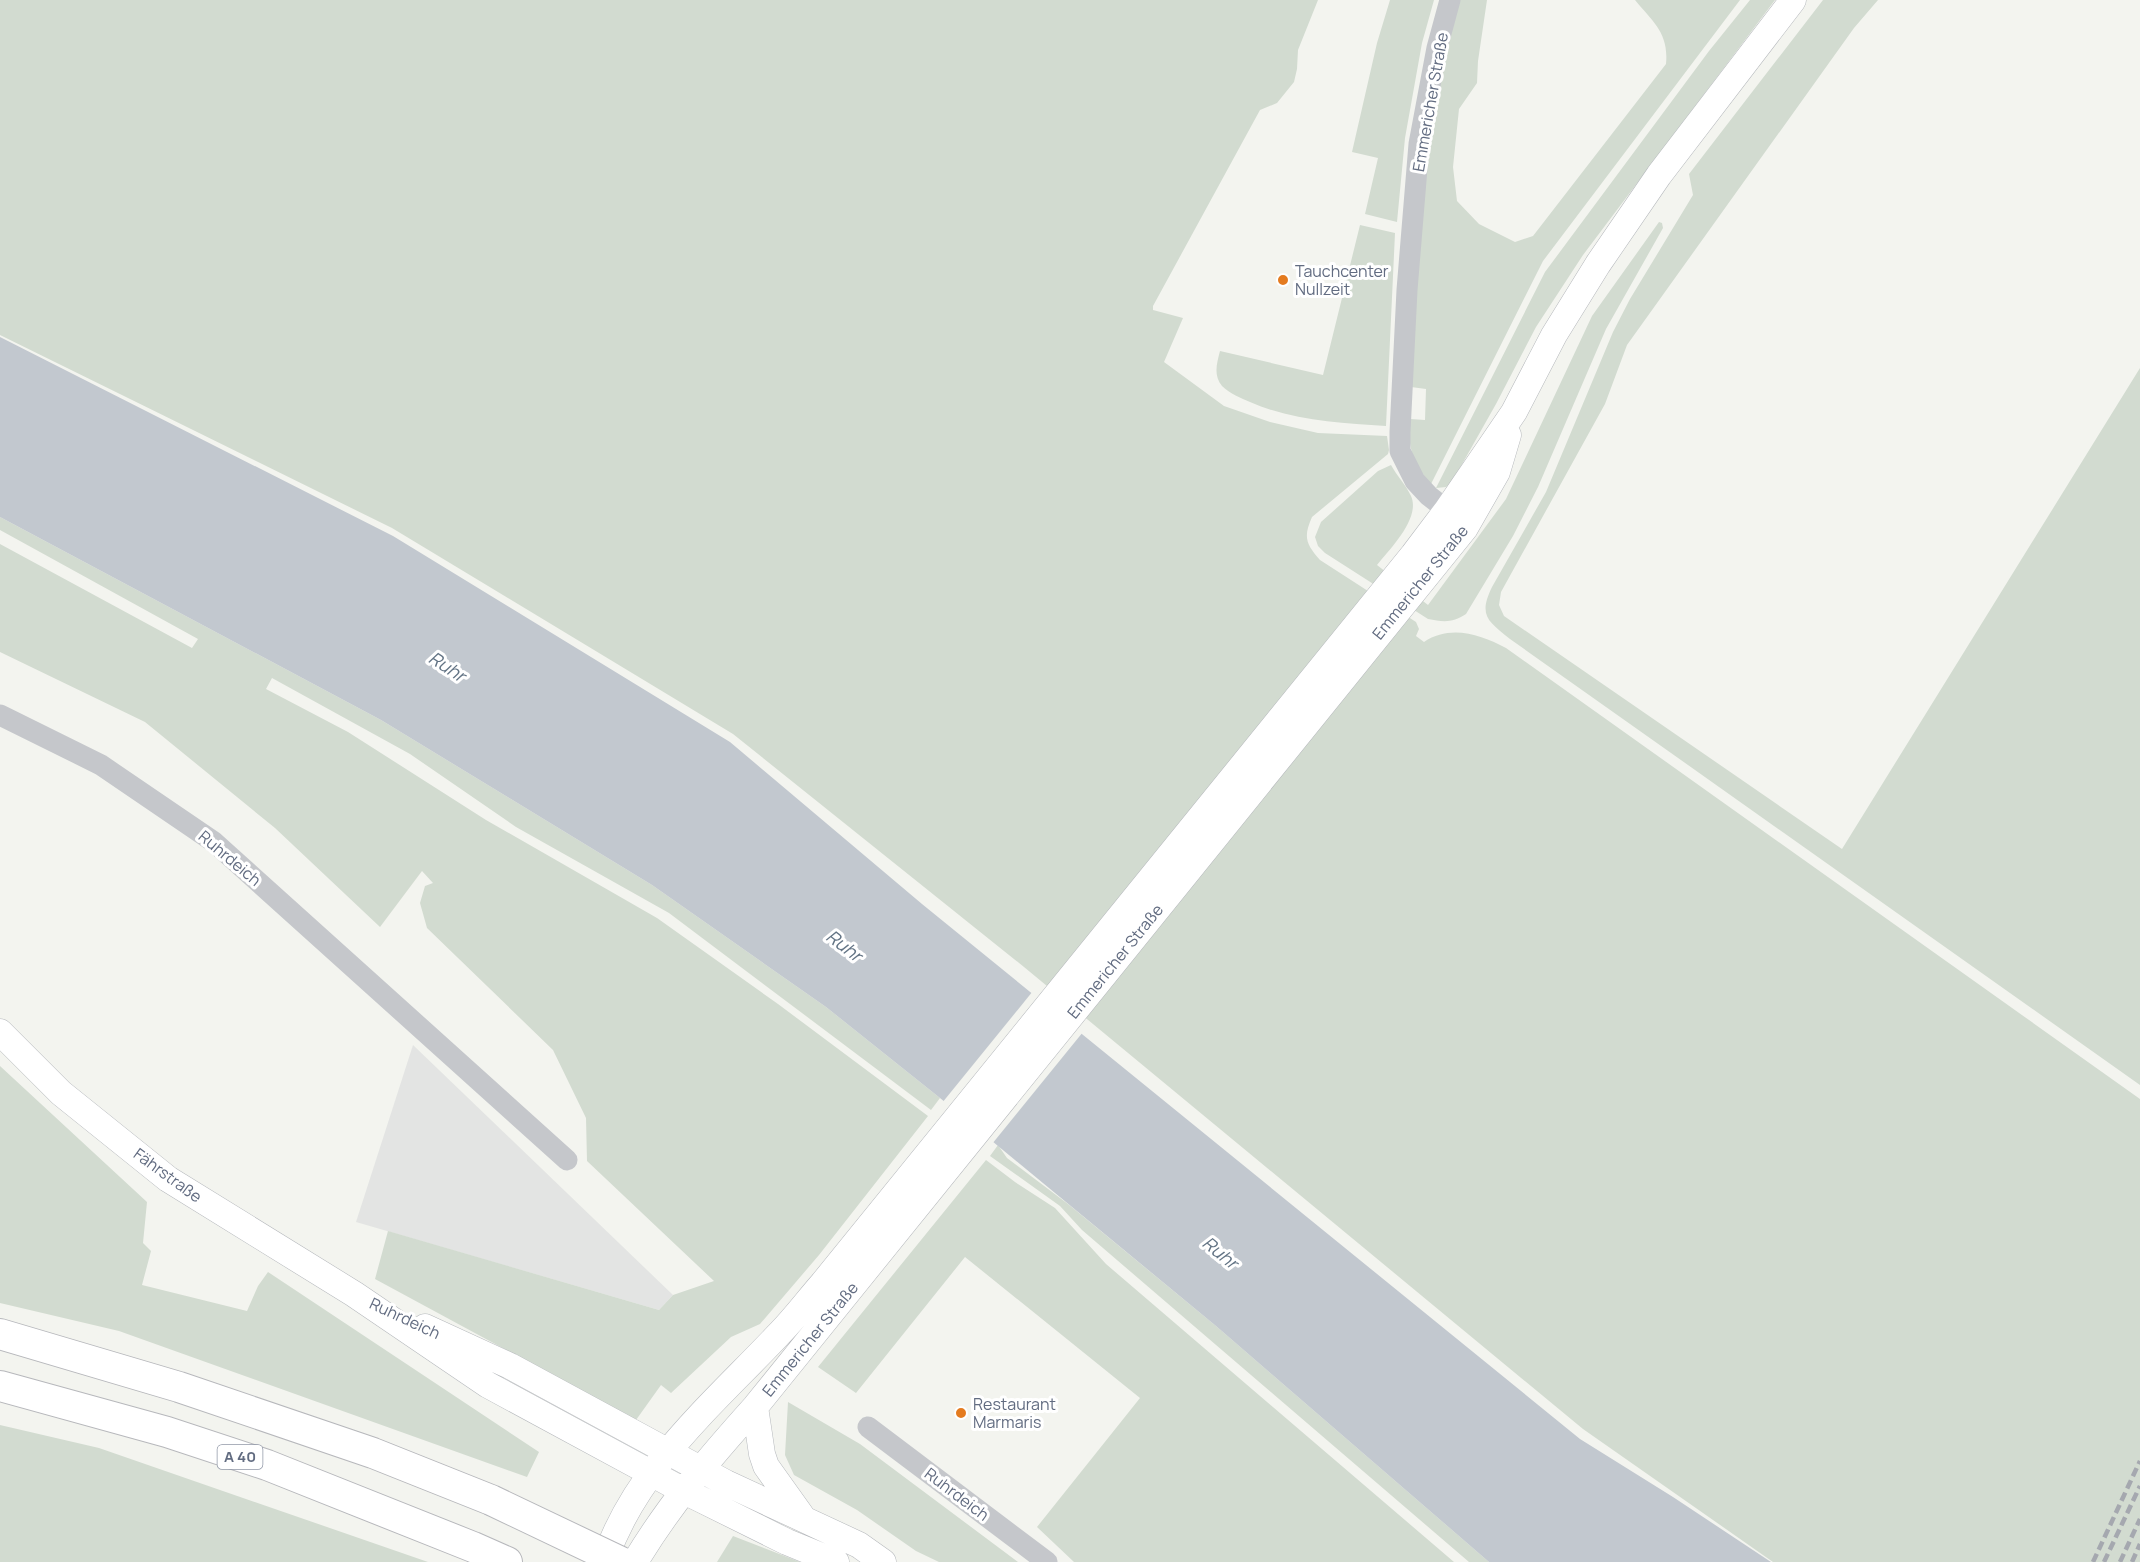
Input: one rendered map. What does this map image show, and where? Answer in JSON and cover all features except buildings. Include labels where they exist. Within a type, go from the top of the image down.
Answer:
[{"type":"highway","points":[[0,1334],[190,1391],[373,1453],[491,1500],[621,1562]]},
{"type":"highway","name":"A 40","points":[[0,1386],[167,1432],[267,1466],[507,1562]]},
{"type":"main road","name":"Emmericher Straße","points":[[1403,585],[1447,510],[1514,412],[1554,335],[1598,264],[1659,175],[1793,0]]},
{"type":"main road","name":"Emmericher Straße","points":[[635,1562],[655,1528],[700,1470],[755,1407],[833,1291],[1403,585],[1465,528],[1497,472],[1514,412]]},
{"type":"main road","name":"Fährstraße","points":[[0,1032],[60,1093],[168,1179],[354,1294]]},
{"type":"main road","name":"Emmericher Straße","points":[[604,1562],[632,1504],[667,1452],[780,1334],[833,1291]]},
{"type":"main road","name":"Ruhrdeich","points":[[354,1294],[510,1366],[700,1470],[859,1545],[883,1562]]},
{"type":"main road","name":"Ruhrdeich","points":[[354,1294],[488,1384],[684,1491],[787,1542],[836,1562]]},
{"type":"main road","points":[[755,1407],[766,1466],[803,1518]]},
{"type":"street","name":"Emmericher Straße","points":[[1447,510],[1415,481],[1400,451],[1400,432],[1407,290],[1419,144],[1437,48],[1450,0]]},
{"type":"street","name":"Ruhrdeich","points":[[0,715],[101,765],[214,842],[567,1160]]},
{"type":"street","name":"Ruhrdeich","points":[[868,1427],[1047,1562]]},
{"type":"shaded area","points":[[0,0],[1318,0],[1298,50],[1294,82],[1277,103],[1260,110],[1153,306],[1153,310],[1183,318],[1164,362],[1224,406],[1270,422],[1318,433],[1387,436],[1388,454],[1312,517],[1307,530],[1307,540],[1320,560],[1416,622],[1419,629],[1416,636],[1424,642],[1445,634],[1466,633],[1506,648],[2140,1099],[2140,1562],[1773,1562],[1583,1429],[1024,967],[733,734],[392,528],[0,335]]},
{"type":"shaded area","points":[[1390,0],[1434,0],[1422,43],[1405,138],[1397,222],[1365,214],[1378,158],[1352,152],[1377,43]]},
{"type":"shaded area","points":[[1458,0],[1487,0],[1477,83],[1459,109],[1453,167],[1457,201],[1479,224],[1515,242],[1533,236],[1666,64],[1665,44],[1662,36],[1654,22],[1635,0],[1740,0],[1543,261],[1430,486],[1416,462],[1410,440],[1410,419],[1425,420],[1426,389],[1411,387],[1417,233],[1437,87]]},
{"type":"shaded area","points":[[1750,0],[1775,0],[1583,255],[1536,327],[1452,482],[1446,487],[1436,488],[1545,272],[1709,51]]},
{"type":"shaded area","points":[[1823,0],[1878,0],[1854,28],[1627,345],[1605,404],[1501,592],[1499,605],[1504,616],[1842,849],[2140,368],[2140,1085],[1510,639],[1491,622],[1486,611],[1492,587],[1546,492],[1613,332],[1630,299],[1693,195],[1689,174]]},
{"type":"shaded area","points":[[1659,222],[1662,223],[1663,228],[1606,329],[1538,487],[1513,536],[1466,614],[1448,621],[1428,619],[1325,553],[1318,546],[1315,537],[1321,522],[1378,471],[1391,465],[1411,496],[1412,514],[1403,533],[1377,565],[1428,605],[1506,499],[1592,316]]},
{"type":"shaded area","points":[[1360,225],[1395,233],[1386,426],[1300,417],[1250,402],[1225,389],[1219,382],[1217,373],[1220,351],[1323,375]]},
{"type":"shaded area","points":[[0,517],[381,720],[652,885],[826,1007],[940,1098],[931,1110],[669,913],[516,827],[410,754],[272,678],[266,689],[348,732],[486,820],[657,918],[778,1004],[928,1116],[819,1255],[760,1324],[731,1337],[671,1393],[661,1385],[636,1420],[375,1279],[388,1231],[659,1310],[673,1295],[714,1281],[587,1161],[586,1118],[553,1050],[427,928],[420,903],[425,886],[433,883],[422,871],[380,927],[275,828],[145,722],[0,652],[0,544],[192,648],[198,639],[0,530]]},
{"type":"shaded area","points":[[413,1045],[673,1295],[659,1310],[356,1222]]},
{"type":"shaded area","points":[[0,1066],[147,1202],[143,1243],[151,1251],[142,1285],[247,1311],[258,1286],[268,1272],[539,1452],[527,1477],[119,1331],[0,1303]]},
{"type":"shaded area","points":[[998,1145],[1007,1158],[1068,1204],[1216,1326],[1489,1562],[1469,1562],[1082,1230],[1060,1206],[990,1156]]},
{"type":"shaded area","points":[[986,1160],[1055,1208],[1106,1264],[1454,1562],[1074,1562],[1037,1527],[1140,1398],[965,1257],[856,1393],[818,1367]]},
{"type":"shaded area","points":[[788,1402],[860,1444],[1018,1562],[939,1562],[916,1551],[857,1510],[794,1475],[785,1455]]},
{"type":"shaded area","points":[[0,1425],[99,1448],[428,1562],[0,1562]]},
{"type":"shaded area","points":[[733,1536],[800,1562],[717,1562]]},
{"type":"water","name":"Ruhr","points":[[0,337],[393,536],[730,742],[922,904],[1580,1439],[1771,1562],[1489,1562],[1216,1326],[826,1007],[652,885],[381,720],[0,517]]},
{"type":"pier","points":[[1033,991],[1083,1032],[992,1144],[942,1103]]},
{"type":"railway","points":[[2093,1562],[2140,1461]]},
{"type":"railway","points":[[2104,1562],[2140,1486]]},
{"type":"railway","points":[[2120,1562],[2140,1519]]},
{"type":"railway","points":[[2132,1562],[2140,1544]]},
{"type":"place","name":"Tauchcenter Nullzeit","points":[[1283,280]]},
{"type":"place","name":"Restaurant Marmaris","points":[[961,1413]]}]
